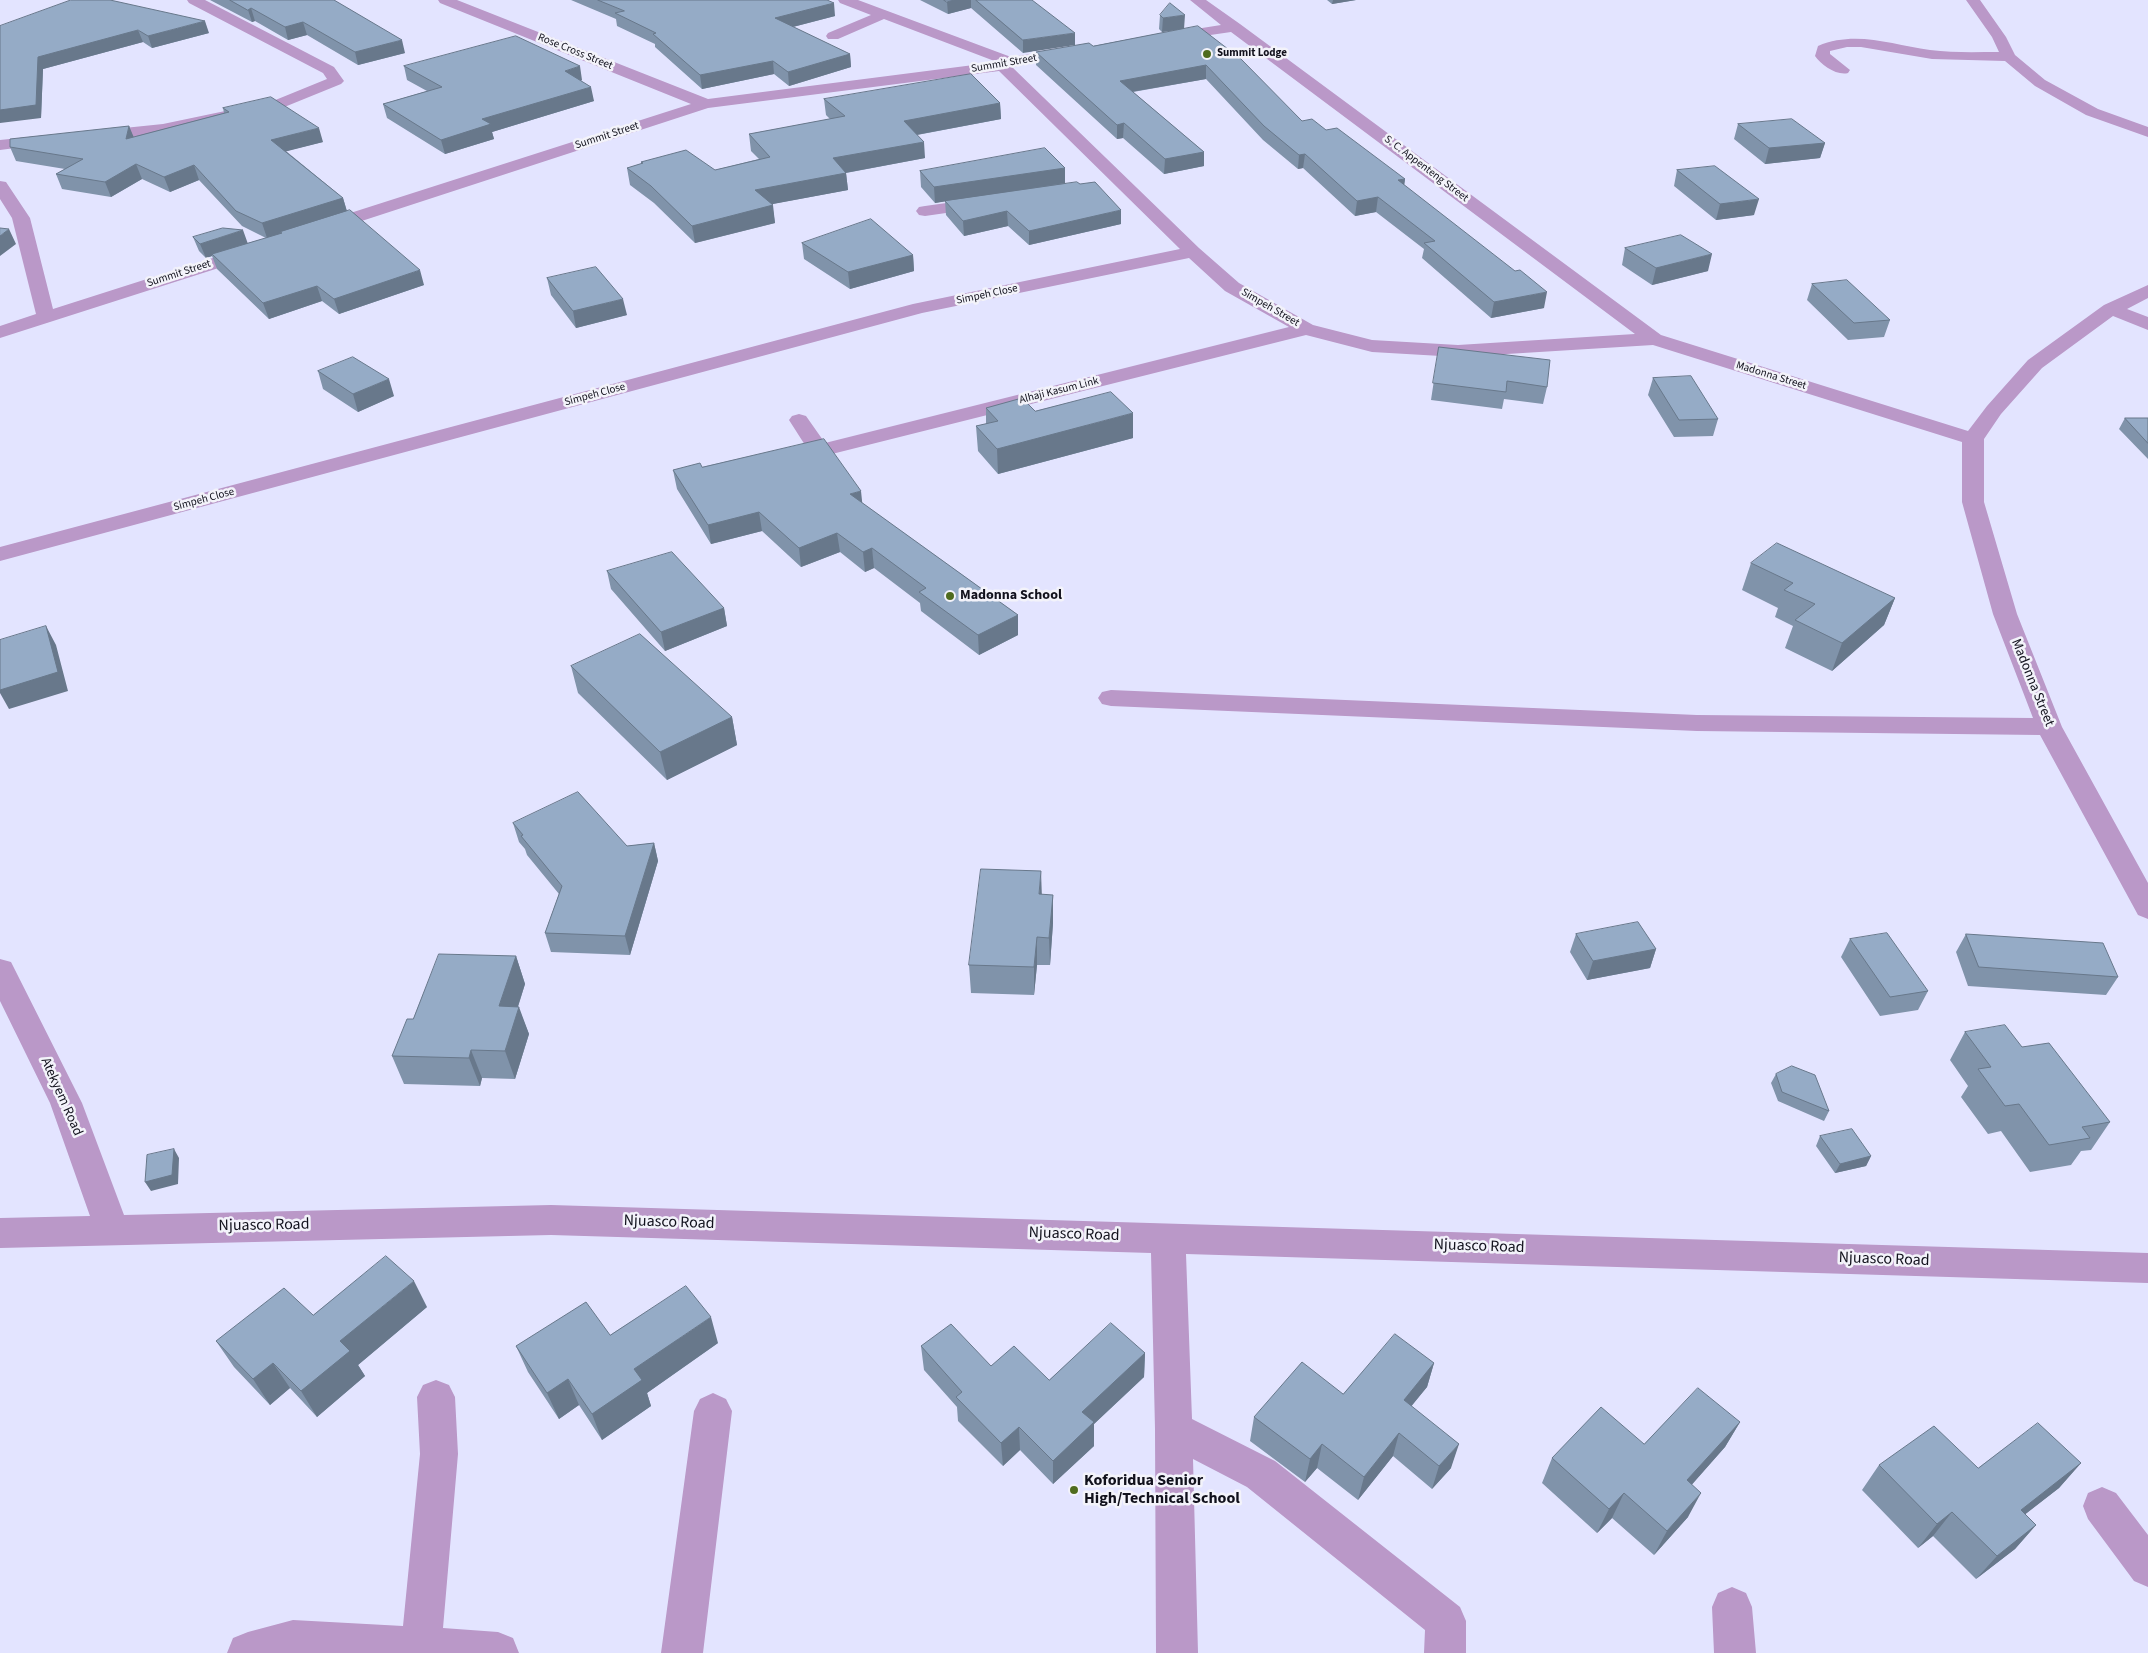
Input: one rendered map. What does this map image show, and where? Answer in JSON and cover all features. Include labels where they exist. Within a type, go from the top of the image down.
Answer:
[{"type":"street","points":[[77,138],[163,129],[277,105],[336,81],[330,70],[194,0]]},
{"type":"street","name":"Rose Cross Street","points":[[445,0],[706,104]]},
{"type":"street","points":[[844,0],[886,14],[1006,64]]},
{"type":"street","name":"S. C. Appenteng Street","points":[[1196,0],[1235,27],[1654,339]]},
{"type":"street","points":[[1973,0],[1999,37],[2009,57],[2040,83],[2092,112],[2148,132]]},
{"type":"street","points":[[833,36],[886,14]]},
{"type":"street","points":[[1157,39],[1235,27]]},
{"type":"street","points":[[1843,70],[1822,56],[1823,49],[1831,44],[1845,42],[1871,44],[1934,55],[2009,57]]},
{"type":"street","name":"Summit Street","points":[[310,232],[706,104],[1006,64],[1088,50]]},
{"type":"street","name":"Simpeh Street","points":[[1006,64],[1122,182],[1193,252],[1232,287],[1306,329],[1372,346],[1458,350],[1654,339]]},
{"type":"street","points":[[0,145],[58,139]]},
{"type":"street","points":[[1102,185],[1122,182]]},
{"type":"street","points":[[0,186],[22,218],[46,318]]},
{"type":"street","points":[[926,211],[994,201]]},
{"type":"street","name":"Summit Street","points":[[0,332],[263,247]]},
{"type":"street","name":"Simpeh Close","points":[[0,554],[920,308],[1193,252]]},
{"type":"street","points":[[1973,439],[1994,410],[2035,364],[2111,309],[2148,290]]},
{"type":"street","points":[[2111,309],[2148,324]]},
{"type":"street","name":"Alhaji Kasum Link","points":[[799,420],[820,451],[1306,329]]},
{"type":"street","name":"Madonna Street","points":[[1654,339],[1973,439],[1973,502],[2005,614],[2049,727],[2085,796],[2148,908]]},
{"type":"street","points":[[1111,698],[1697,723],[2049,727]]},
{"type":"street","name":"Atekyem Road","points":[[0,970],[66,1103],[112,1229]]},
{"type":"street","name":"Njuasco Road","points":[[0,1233],[551,1220],[2148,1268]]},
{"type":"street","points":[[1168,1238],[1178,1653]]},
{"type":"street","points":[[421,1646],[439,1454],[436,1396]]},
{"type":"street","points":[[682,1653],[713,1411]]},
{"type":"street","points":[[1174,1429],[1261,1474],[1446,1621],[1446,1653]]},
{"type":"street","points":[[2102,1506],[2148,1567]]},
{"type":"street","points":[[1732,1607],[1735,1653]]},
{"type":"street","points":[[248,1653],[293,1641],[421,1646],[498,1653]]},
{"type":"building","points":[[71,0],[110,0],[205,21],[148,36],[138,30],[38,57],[36,105],[0,110],[0,26]]},
{"type":"building","points":[[230,0],[334,0],[402,40],[355,52],[303,22],[285,27],[251,8],[248,10]]},
{"type":"building","points":[[598,0],[827,0],[834,3],[775,18],[850,54],[788,72],[773,61],[700,75],[653,34],[656,33],[615,13],[624,11]]},
{"type":"building","points":[[976,0],[1032,0],[1075,33],[1023,40]]},
{"type":"building","points":[[1170,3],[1185,15],[1163,18],[1160,15]]},
{"type":"building","points":[[1198,26],[1241,59],[1302,121],[1312,119],[1326,130],[1337,128],[1405,179],[1398,180],[1515,271],[1520,270],[1547,292],[1494,302],[1424,243],[1435,241],[1378,197],[1357,201],[1305,154],[1299,155],[1264,126],[1206,65],[1120,81],[1204,152],[1165,159],[1124,123],[1117,125],[1036,52],[1089,43],[1093,46]]},
{"type":"building","points":[[516,36],[580,66],[565,71],[591,87],[482,119],[491,124],[441,140],[383,104],[442,87],[404,66]]},
{"type":"building","points":[[971,74],[1000,103],[904,121],[924,142],[833,158],[846,173],[755,190],[773,205],[692,226],[651,186],[627,168],[643,163],[641,162],[686,150],[715,170],[770,157],[749,134],[845,116],[824,99]]},
{"type":"building","points":[[271,97],[319,128],[271,140],[343,198],[262,223],[236,211],[194,165],[164,177],[136,164],[105,182],[56,174],[83,159],[10,147],[10,139],[129,126],[126,139],[229,112],[223,108]]},
{"type":"building","points":[[1792,119],[1825,143],[1769,148],[1738,124]]},
{"type":"building","points":[[1045,148],[1065,168],[934,187],[920,171]]},
{"type":"building","points":[[1715,166],[1759,199],[1720,204],[1677,170]]},
{"type":"building","points":[[1077,182],[1080,184],[1095,182],[1121,210],[1029,231],[1007,211],[963,221],[945,201]]},
{"type":"building","points":[[350,210],[420,270],[334,299],[317,286],[263,303],[212,254],[282,233],[280,232]]},
{"type":"building","points":[[871,219],[913,255],[848,272],[802,243]]},
{"type":"building","points":[[0,228],[9,229],[0,236]]},
{"type":"building","points":[[223,228],[243,230],[200,244],[193,237]]},
{"type":"building","points":[[1681,235],[1712,254],[1656,268],[1625,248]]},
{"type":"building","points":[[596,267],[623,299],[573,311],[547,278]]},
{"type":"building","points":[[1847,280],[1890,320],[1854,323],[1812,284]]},
{"type":"building","points":[[1439,347],[1550,360],[1547,387],[1507,381],[1506,392],[1433,383]]},
{"type":"building","points":[[353,357],[389,379],[353,394],[318,371]]},
{"type":"building","points":[[1691,376],[1718,419],[1679,420],[1653,378]]},
{"type":"building","points":[[1111,392],[1133,413],[997,449],[976,426],[998,421],[986,408],[1022,398],[1035,411]]},
{"type":"building","points":[[2125,418],[2148,418],[2148,443]]},
{"type":"building","points":[[824,439],[861,491],[850,494],[1018,615],[978,635],[919,592],[926,588],[872,548],[863,552],[837,533],[799,548],[759,512],[708,525],[673,470],[700,463],[702,467]]},
{"type":"building","points":[[1777,543],[1895,598],[1842,643],[1795,620],[1815,604],[1784,590],[1793,583],[1751,563]]},
{"type":"building","points":[[672,552],[724,608],[661,632],[607,571]]},
{"type":"building","points":[[46,626],[58,672],[0,690],[0,640]]},
{"type":"building","points":[[640,634],[732,717],[660,752],[571,666]]},
{"type":"building","points":[[578,792],[627,846],[654,843],[625,936],[545,933],[562,886],[521,836],[523,835],[513,823]]},
{"type":"building","points":[[981,869],[1041,871],[1039,894],[1053,895],[1049,938],[1037,937],[1034,967],[969,965]]},
{"type":"building","points":[[1638,922],[1656,949],[1593,961],[1576,934]]},
{"type":"building","points":[[1887,933],[1928,991],[1890,997],[1850,939]]},
{"type":"building","points":[[1966,934],[2103,943],[2118,977],[1979,967]]},
{"type":"building","points":[[439,954],[516,956],[499,1006],[519,1007],[505,1051],[471,1050],[469,1058],[392,1056],[407,1019],[413,1019]]},
{"type":"building","points":[[2005,1025],[2022,1047],[2049,1043],[2110,1122],[2082,1127],[2090,1138],[2049,1145],[2019,1104],[2005,1106],[1978,1069],[1991,1067],[1965,1032]]},
{"type":"building","points":[[1792,1066],[1815,1075],[1829,1111],[1782,1092],[1776,1074]]},
{"type":"building","points":[[1852,1129],[1871,1156],[1840,1164],[1820,1136]]},
{"type":"building","points":[[174,1149],[172,1175],[145,1182],[147,1155]]},
{"type":"building","points":[[386,1256],[414,1281],[340,1341],[350,1351],[301,1391],[273,1363],[253,1379],[216,1341],[284,1288],[313,1315]]},
{"type":"building","points":[[686,1286],[711,1317],[634,1369],[642,1380],[592,1414],[568,1379],[547,1393],[516,1346],[586,1302],[610,1335]]},
{"type":"building","points":[[1111,1323],[1145,1353],[1082,1412],[1094,1422],[1053,1461],[1019,1427],[1001,1443],[956,1397],[962,1392],[921,1346],[951,1324],[991,1366],[1014,1346],[1049,1380]]},
{"type":"building","points":[[1395,1334],[1434,1363],[1404,1400],[1459,1444],[1439,1466],[1399,1433],[1364,1477],[1322,1444],[1310,1459],[1254,1417],[1302,1362],[1343,1394]]},
{"type":"building","points":[[1698,1388],[1740,1422],[1687,1480],[1701,1493],[1667,1531],[1624,1493],[1609,1509],[1552,1458],[1601,1407],[1644,1444]]},
{"type":"building","points":[[2038,1423],[2081,1463],[2021,1510],[2036,1525],[1997,1556],[1952,1512],[1937,1524],[1879,1465],[1934,1426],[1978,1468]]},
{"type":"place","name":"Summit Lodge","points":[[1207,54]]},
{"type":"place","name":"Madonna School","points":[[950,596]]},
{"type":"place","name":"Koforidua Senior High/Technical School","points":[[1074,1490]]}]
